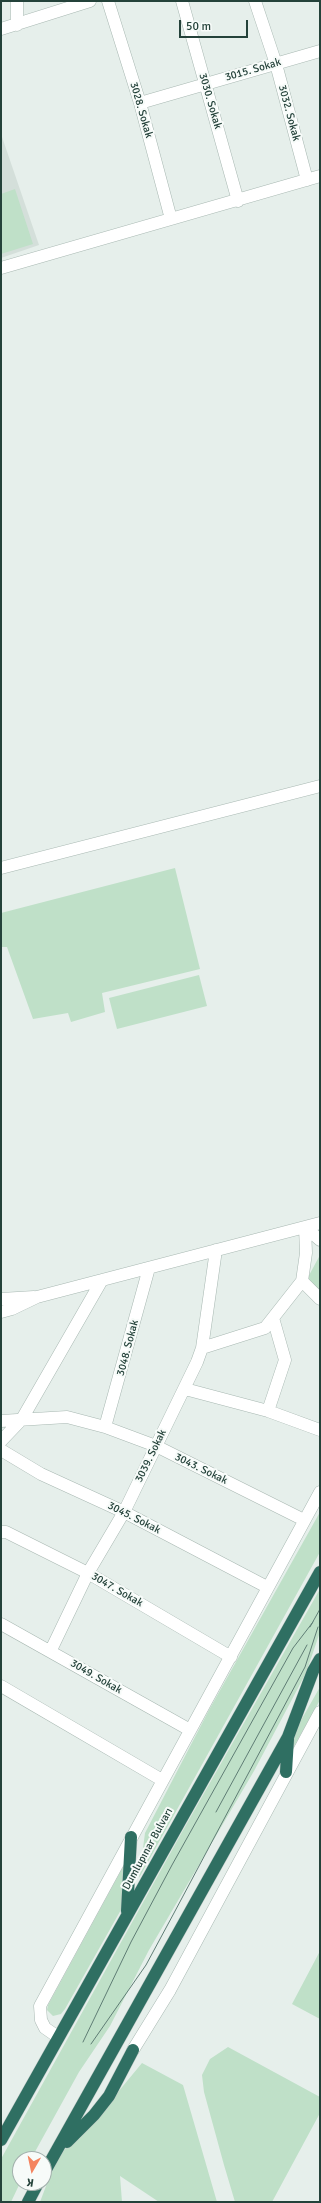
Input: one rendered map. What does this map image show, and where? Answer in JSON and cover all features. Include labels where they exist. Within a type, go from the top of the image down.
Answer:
[{"type":"highway","name":"Dumlupınar Bulvarı","points":[[1,2140],[320,1572]]},
{"type":"highway","points":[[52,2160],[288,1737],[313,1671],[320,1659]]},
{"type":"highway","points":[[286,1772],[288,1737]]},
{"type":"highway","points":[[127,1914],[131,1837]]},
{"type":"highway","points":[[57,2152],[94,2115],[109,2096],[133,2050]]},
{"type":"highway","points":[[1,2126],[20,2105]]},
{"type":"street","points":[[17,1],[17,25]]},
{"type":"street","points":[[1,30],[90,1]]},
{"type":"street","name":"3028. Sokak","points":[[108,1],[140,103],[171,219]]},
{"type":"street","name":"3030. Sokak","points":[[182,1],[238,201]]},
{"type":"street","name":"3032. Sokak","points":[[255,1],[276,64],[308,180]]},
{"type":"street","name":"3015. Sokak","points":[[140,103],[320,51]]},
{"type":"street","points":[[1,268],[238,201],[320,176]]},
{"type":"street","points":[[1,868],[320,786]]},
{"type":"street","points":[[1,1312],[12,1309],[37,1297],[320,1223]]},
{"type":"street","points":[[305,1227],[320,1240]]},
{"type":"street","points":[[202,1348],[265,1328],[302,1281],[306,1253],[305,1227]]},
{"type":"street","name":"3039. Sokak","points":[[51,1650],[88,1573],[124,1512],[185,1389],[202,1348],[216,1250]]},
{"type":"street","name":"3048. Sokak","points":[[105,1427],[149,1268]]},
{"type":"street","points":[[1,1441],[22,1419],[102,1280]]},
{"type":"street","points":[[302,1281],[320,1299]]},
{"type":"street","points":[[1,1299],[37,1297]]},
{"type":"street","points":[[268,1411],[285,1360],[273,1318]]},
{"type":"street","points":[[185,1389],[268,1411],[320,1430]]},
{"type":"street","name":"3043. Sokak","points":[[1,1421],[67,1417],[105,1427],[156,1446],[304,1520]]},
{"type":"street","name":"3045. Sokak","points":[[1,1450],[41,1474],[124,1512],[267,1587]]},
{"type":"street","points":[[58,2037],[45,2028],[41,2020],[40,2006],[320,1492]]},
{"type":"street","name":"3047. Sokak","points":[[1,1532],[6,1532],[88,1573],[230,1656]]},
{"type":"street","name":"3049. Sokak","points":[[1,1624],[51,1650],[190,1730]]},
{"type":"street","points":[[1,1686],[162,1780]]},
{"type":"street","points":[[133,2050],[174,1983],[286,1772],[316,1727],[320,1712]]},
{"type":"shaded area","points":[[1,134],[39,245],[1,258]]},
{"type":"green space","points":[[15,189],[33,244],[1,254],[1,194]]},
{"type":"green space","points":[[175,868],[200,969],[102,993],[105,1012],[71,1022],[68,1013],[33,1019],[7,947],[1,947],[1,913]]},
{"type":"green space","points":[[199,975],[207,1006],[117,1029],[109,998]]},
{"type":"green space","points":[[320,1255],[320,1293],[307,1279]]},
{"type":"green space","points":[[320,1512],[320,1552],[139,1878],[145,1833],[209,1710]]},
{"type":"green space","points":[[320,1589],[320,1632],[306,1673],[254,1771],[149,1950],[110,2026],[79,2072],[35,2151],[12,2151],[12,2191],[16,2191],[11,2202],[1,2202],[1,2159],[182,1832]]},
{"type":"green space","points":[[320,1687],[320,1700],[289,1755],[288,1743]]},
{"type":"green space","points":[[123,1867],[122,1908],[65,2009],[61,2014],[53,2016],[47,2010],[48,2005]]},
{"type":"green space","points":[[320,1951],[320,2019],[292,2004]]},
{"type":"green space","points":[[228,2047],[320,2097],[320,2113],[272,2202],[235,2202],[224,2165],[204,2092],[202,2075],[210,2059]]},
{"type":"green space","points":[[142,2063],[183,2085],[217,2202],[159,2202],[120,2176],[122,2202],[40,2202],[44,2191],[52,2191],[52,2170],[58,2154],[80,2138]]},
{"type":"tram line","points":[[310,1627],[320,1609]]},
{"type":"tram line","points":[[83,2042],[131,1942],[172,1865],[293,1648],[313,1622]]},
{"type":"tram line","points":[[91,2044],[146,1965],[305,1667],[318,1627]]},
{"type":"tram line","points":[[216,1812],[307,1645]]}]
